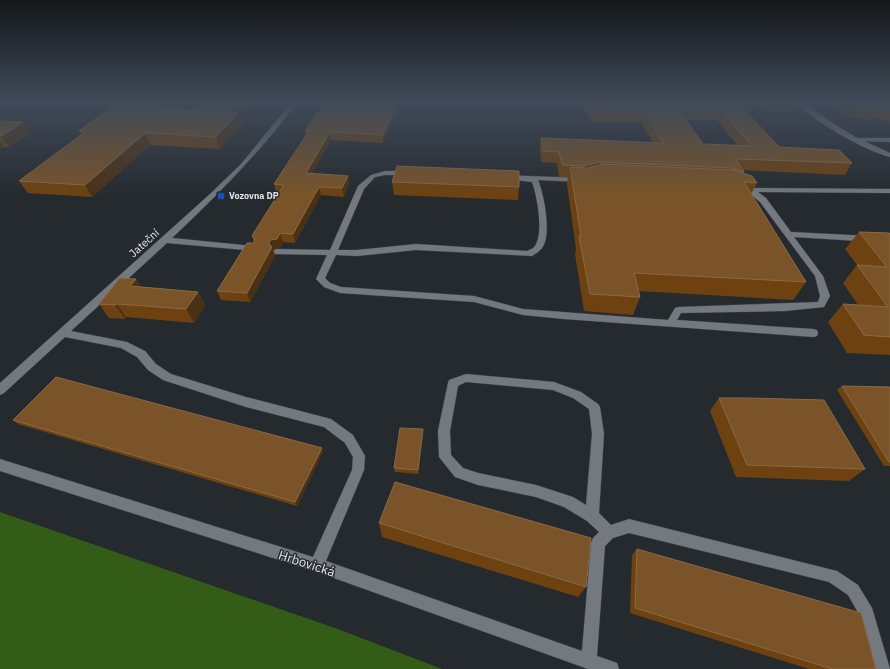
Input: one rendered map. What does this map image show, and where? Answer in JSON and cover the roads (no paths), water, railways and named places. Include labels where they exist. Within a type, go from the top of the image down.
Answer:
[{"type":"street","name":"Jateční","points":[[0,390],[213,196],[243,165],[268,134]]},
{"type":"street","points":[[847,134],[890,155]]},
{"type":"street","points":[[855,139],[890,140]]},
{"type":"street","points":[[414,173],[386,173],[373,176],[361,188],[320,279],[327,285],[340,290],[474,299],[523,312],[670,324],[813,333]]},
{"type":"street","points":[[494,176],[591,180]]},
{"type":"street","points":[[277,252],[332,253],[416,247],[529,254],[539,247],[543,232],[540,194],[535,181],[522,178]]},
{"type":"street","points":[[733,184],[751,190],[890,191]]},
{"type":"street","points":[[670,324],[678,310],[699,308],[790,308],[821,305],[825,296],[819,276],[763,200],[751,190]]},
{"type":"street","points":[[788,234],[890,240]]},
{"type":"street","points":[[165,240],[253,249]]},
{"type":"street","points":[[63,333],[123,345],[141,354],[152,367],[167,377],[246,402],[327,423],[349,439],[359,456],[358,470],[317,565]]},
{"type":"street","points":[[592,516],[598,434],[594,407],[577,395],[554,386],[466,378],[453,383],[444,431],[445,457],[459,473],[478,479],[536,491],[568,502],[592,516],[609,532]]},
{"type":"street","name":"Hrbovická","points":[[0,465],[317,565],[611,669]]},
{"type":"street","points":[[589,661],[598,543],[609,532],[629,526],[832,576],[853,590],[867,613],[883,669]]},
{"type":"place","name":"Vozovna DP","points":[[221,196]]}]
